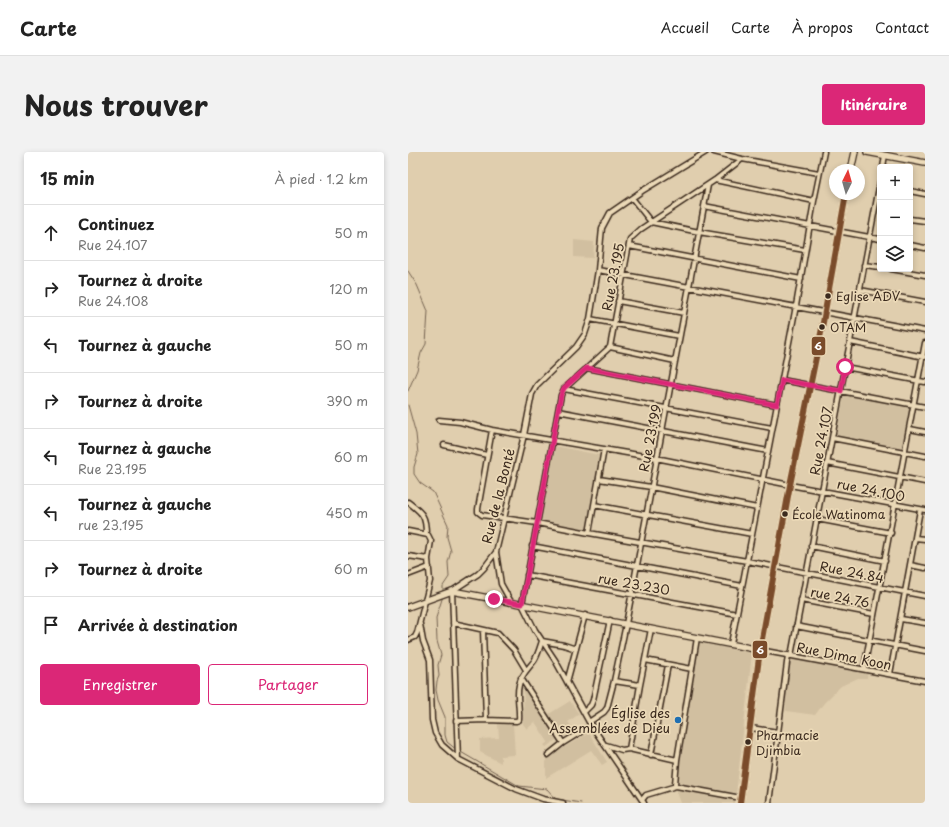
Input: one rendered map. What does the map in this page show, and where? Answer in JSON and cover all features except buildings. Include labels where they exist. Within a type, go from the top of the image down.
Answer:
[{"type":"street","points":[[706,152],[632,198],[651,222],[699,232],[805,250]]},
{"type":"street","points":[[714,152],[742,159],[820,173]]},
{"type":"street","points":[[731,644],[824,152]]},
{"type":"street","points":[[852,164],[855,152]]},
{"type":"street","points":[[867,152],[925,163]]},
{"type":"street","points":[[884,164],[885,155]]},
{"type":"street","name":"Rue 23.195","points":[[610,347],[631,237],[651,222],[708,185],[742,159]]},
{"type":"street","points":[[715,180],[814,201]]},
{"type":"street","name":"Rue 23.199","points":[[548,755],[590,724],[607,708],[632,594],[656,458],[708,185]]},
{"type":"street","points":[[913,191],[925,194]]},
{"type":"street","name":"Rue de la Bonté","points":[[408,608],[434,596],[450,591],[478,574],[496,552],[524,435],[530,400],[534,389],[582,341],[590,319],[598,270],[601,235],[605,220],[610,213],[632,198]]},
{"type":"street","name":"Rue 24.107","points":[[769,803],[790,655],[802,600],[821,491],[877,198]]},
{"type":"street","points":[[675,361],[610,347],[564,388],[561,395],[552,440],[522,604],[535,630],[567,682],[590,724],[643,801],[646,795],[676,786],[741,801],[760,650],[845,200]]},
{"type":"street","points":[[704,206],[877,238]]},
{"type":"street","points":[[913,219],[925,221]]},
{"type":"street","points":[[629,246],[801,279]]},
{"type":"street","points":[[913,246],[925,248]]},
{"type":"street","points":[[864,265],[877,267]]},
{"type":"street","points":[[598,270],[925,331]]},
{"type":"street","points":[[908,272],[925,275]]},
{"type":"street","points":[[860,290],[925,302]]},
{"type":"street","points":[[618,301],[684,313]]},
{"type":"street","points":[[590,319],[679,336]]},
{"type":"street","points":[[850,342],[924,357]]},
{"type":"street","points":[[864,670],[918,381],[924,357],[925,343]]},
{"type":"street","points":[[845,367],[925,382]]},
{"type":"street","points":[[587,368],[777,405]]},
{"type":"street","points":[[782,380],[925,407]]},
{"type":"street","points":[[564,388],[772,428]]},
{"type":"street","points":[[558,411],[768,451]]},
{"type":"street","name":"rue 24.100","points":[[439,420],[460,422],[492,430],[656,458],[762,480],[925,510]]},
{"type":"street","points":[[910,429],[925,432]]},
{"type":"street","points":[[444,446],[487,454],[492,430]]},
{"type":"street","points":[[832,438],[925,456]]},
{"type":"street","points":[[589,533],[604,449]]},
{"type":"street","name":"Rue 24.84","points":[[487,454],[478,512],[482,515],[537,523],[641,542],[925,596]]},
{"type":"street","points":[[827,463],[925,482]]},
{"type":"street","points":[[599,479],[651,487],[757,508]]},
{"type":"street","points":[[408,502],[422,513],[427,535],[431,541],[428,559],[430,581],[426,600],[416,635],[408,640]]},
{"type":"street","points":[[594,505],[752,534]]},
{"type":"street","points":[[890,674],[920,510]]},
{"type":"street","points":[[817,519],[890,533]]},
{"type":"street","points":[[408,531],[427,535]]},
{"type":"street","points":[[915,538],[925,539]]},
{"type":"street","points":[[532,546],[742,586]]},
{"type":"street","points":[[812,546],[885,561]]},
{"type":"street","points":[[496,552],[501,584],[511,602]]},
{"type":"street","points":[[408,556],[428,559]]},
{"type":"street","points":[[910,565],[925,568]]},
{"type":"street","points":[[408,575],[429,567]]},
{"type":"street","name":"rue 23.230","points":[[527,575],[737,614]]},
{"type":"street","points":[[457,758],[453,623],[450,591],[585,615],[760,650]]},
{"type":"street","name":"rue 24.76","points":[[802,600],[874,614]]},
{"type":"street","points":[[567,682],[585,615]]},
{"type":"street","points":[[901,619],[925,623]]},
{"type":"street","points":[[584,712],[591,705],[593,700],[610,620]]},
{"type":"street","points":[[453,623],[495,632],[500,635],[514,650],[526,670]]},
{"type":"street","points":[[420,624],[422,641],[430,660],[432,720],[435,733],[442,745],[457,758],[516,789],[544,799],[563,803]]},
{"type":"street","points":[[796,626],[870,639],[925,651]]},
{"type":"street","points":[[629,748],[651,628]]},
{"type":"street","points":[[483,630],[486,720]]},
{"type":"street","points":[[676,786],[674,780],[697,638]]},
{"type":"street","points":[[542,641],[576,649]]},
{"type":"street","points":[[456,721],[519,720],[517,692],[521,678],[535,660],[542,641]]},
{"type":"street","name":"Rue Dima Koon","points":[[760,650],[925,681]]},
{"type":"street","points":[[645,660],[692,669]]},
{"type":"street","points":[[650,755],[668,665]]},
{"type":"street","points":[[521,678],[564,743]]},
{"type":"street","points":[[614,681],[640,685]]},
{"type":"street","points":[[751,728],[778,732]]},
{"type":"street","points":[[606,746],[622,750],[629,748],[650,755],[677,760]]},
{"type":"shaded area","points":[[574,240],[594,242],[593,258],[574,257]]},
{"type":"shaded area","points":[[844,394],[912,407],[904,449],[836,437]]},
{"type":"shaded area","points":[[555,446],[599,455],[587,530],[540,520]]},
{"type":"shaded area","points":[[698,642],[752,653],[735,803],[681,803],[675,787]]},
{"type":"shaded area","points":[[789,658],[868,672],[867,678],[858,678],[841,686],[824,703],[815,715],[786,711],[785,690]]},
{"type":"shaded area","points":[[524,678],[549,714],[570,701],[579,714],[568,722],[573,728],[546,747],[544,745],[548,742],[535,722],[527,729],[523,724]]},
{"type":"shaded area","points":[[498,724],[513,724],[515,755],[501,756],[501,763],[480,752],[480,739],[499,738]]},
{"type":"shaded area","points":[[589,733],[607,762],[602,765],[591,750],[546,778],[546,758]]},
{"type":"waterway","points":[[408,271],[417,285],[428,311],[426,344],[421,353],[417,370],[408,391]]},
{"type":"waterway","points":[[408,405],[416,434],[418,454],[414,467],[414,474],[420,483],[433,492],[448,525],[447,537],[451,551],[448,562],[449,577],[443,586],[443,591]]},
{"type":"waterway","points":[[443,596],[436,618],[437,641],[441,655],[438,665],[439,676],[436,690],[438,700],[445,717],[445,735],[447,742],[457,750]]},
{"type":"waterway","points":[[459,751],[519,786],[547,789],[556,799],[581,803]]},
{"type":"transit line","name":"6","points":[[740,803],[760,650],[790,485],[822,328],[845,200]]},
{"type":"place","name":"Eglise ADV","points":[[828,296]]},
{"type":"place","name":"OTAM","points":[[822,327]]},
{"type":"place","name":"École Watinoma","points":[[785,514]]},
{"type":"place","name":"Église des Assemblées de Dieu","points":[[678,720]]},
{"type":"place","name":"Pharmacie Djimbia","points":[[748,742]]},
{"type":"route","points":[[494,599],[522,604],[561,395],[564,388],[587,368],[777,405],[782,380],[841,391],[845,367]]}]
